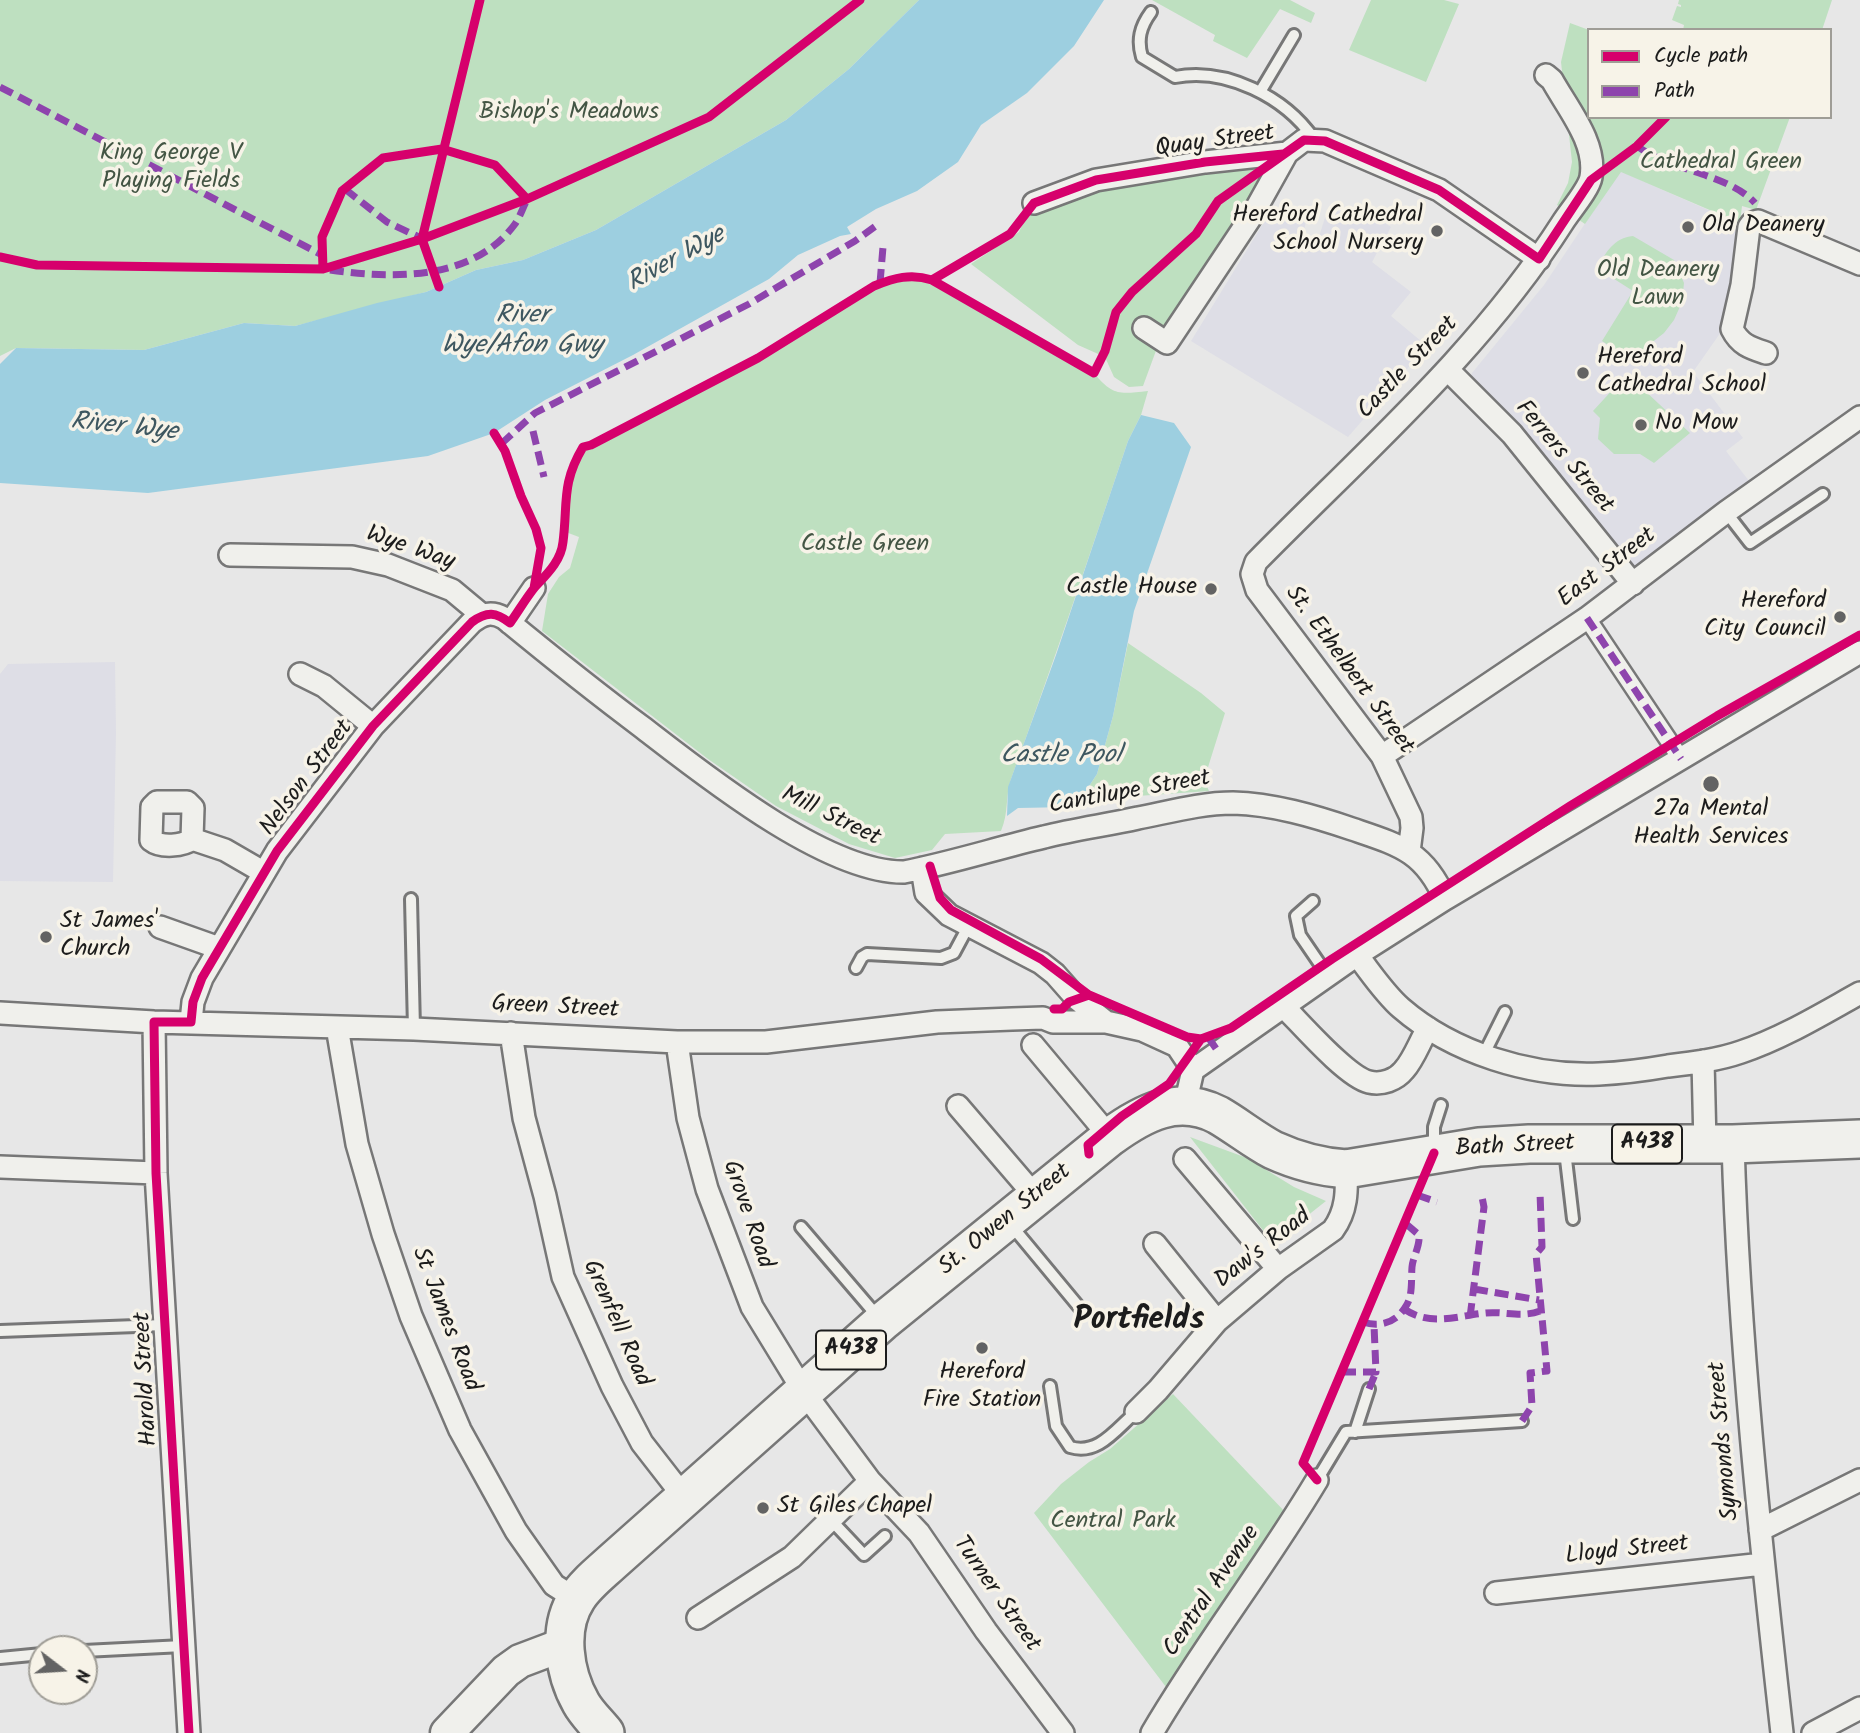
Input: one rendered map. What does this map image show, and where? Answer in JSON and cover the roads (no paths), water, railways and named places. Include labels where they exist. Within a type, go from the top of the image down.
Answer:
[{"type":"highway","name":"St. Owen Street","points":[[565,1644],[569,1615],[576,1599],[604,1569],[684,1497],[882,1322],[1035,1197],[1110,1138],[1144,1115],[1166,1107],[1189,1087]]},
{"type":"highway","name":"Bath Street","points":[[1189,1087],[1205,1109],[1289,1157],[1326,1168],[1346,1169],[1479,1147],[1860,1139]]},
{"type":"highway","name":"A438","points":[[565,1644],[567,1666],[582,1704],[606,1733]]},
{"type":"main road","points":[[447,1733],[506,1671],[520,1661],[565,1644]]},
{"type":"street","name":"Castle Street","points":[[1256,562],[1448,370],[1539,260],[1591,180],[1590,150],[1559,92],[1546,75]]},
{"type":"street","name":"Quay Street","points":[[1034,204],[1096,180],[1205,162],[1287,153],[1304,140],[1314,139]]},
{"type":"street","points":[[1314,139],[1325,141],[1439,190],[1539,260]]},
{"type":"street","points":[[1144,328],[1167,342],[1253,214],[1287,153]]},
{"type":"street","points":[[1766,353],[1737,340],[1732,329],[1752,222],[1758,221],[1860,264]]},
{"type":"street","name":"Ferrers Street","points":[[1448,370],[1512,435],[1633,584]]},
{"type":"street","name":"East Street","points":[[1382,756],[1587,618],[1726,512],[1860,416]]},
{"type":"street","name":"Wye Way","points":[[230,555],[352,556],[388,565],[453,590],[482,615]]},
{"type":"street","name":"St. Ethelbert Street","points":[[1256,562],[1252,573],[1257,590],[1382,756],[1410,817],[1412,828],[1409,852]]},
{"type":"street","points":[[482,615],[496,614],[510,624],[534,588]]},
{"type":"street","name":"Nelson Street","points":[[191,1022],[193,1002],[219,948],[263,872],[373,726],[482,615]]},
{"type":"street","points":[[1587,618],[1681,759]]},
{"type":"street","name":"Mill Street","points":[[510,624],[699,771],[768,819],[843,858],[869,868],[889,872],[922,869]]},
{"type":"street","name":"St. Owen Street","points":[[1189,1087],[1284,1007],[1357,955],[1860,652]]},
{"type":"street","points":[[300,674],[324,686],[373,726]]},
{"type":"street","name":"Cantilupe Street","points":[[922,869],[1048,836],[1203,805],[1231,803],[1263,805],[1321,818],[1391,842],[1422,862],[1437,880],[1445,900]]},
{"type":"street","points":[[192,839],[225,850],[263,872]]},
{"type":"street","points":[[922,869],[926,893],[949,915],[1041,963],[1055,974],[1077,999],[1106,1022],[1142,1030],[1177,1046],[1189,1087]]},
{"type":"street","points":[[160,927],[219,948]]},
{"type":"street","points":[[1357,955],[1387,995],[1428,1028],[1484,1054],[1524,1067],[1573,1074],[1662,1067],[1741,1052],[1777,1038],[1860,993]]},
{"type":"street","points":[[1043,1018],[1058,1004],[1062,994],[1060,981]]},
{"type":"street","points":[[1284,1007],[1357,1077],[1370,1082],[1382,1083],[1394,1079],[1404,1070],[1428,1028]]},
{"type":"street","name":"Green Street","points":[[0,1013],[154,1022],[414,1029],[677,1042],[766,1042],[937,1023],[1043,1018],[1053,1022],[1106,1022]]},
{"type":"street","name":"Harold Street","points":[[154,1022],[156,1173],[189,1733]]},
{"type":"street","name":"St James Road","points":[[337,1027],[358,1144],[383,1234],[411,1316],[460,1430],[516,1531],[554,1585],[576,1599]]},
{"type":"street","name":"Grenfell Road","points":[[511,1033],[524,1118],[563,1277],[612,1386],[642,1443],[684,1497]]},
{"type":"street","name":"Grove Road","points":[[677,1042],[688,1118],[716,1213],[752,1307],[804,1392]]},
{"type":"street","points":[[1034,1045],[1110,1138]]},
{"type":"street","name":"Symonds Street","points":[[1703,1061],[1737,1251],[1763,1564],[1782,1733]]},
{"type":"street","points":[[958,1106],[1035,1197]]},
{"type":"street","points":[[1185,1159],[1278,1269]]},
{"type":"street","points":[[0,1167],[156,1173]]},
{"type":"street","name":"Daw's Road","points":[[1136,1412],[1217,1321],[1278,1269],[1322,1239],[1339,1221],[1345,1208],[1346,1169]]},
{"type":"street","points":[[1155,1244],[1217,1321]]},
{"type":"street","name":"Turner Street","points":[[804,1392],[870,1481],[919,1533],[986,1631],[1063,1733]]},
{"type":"street","name":"Central Avenue","points":[[1152,1733],[1317,1480]]},
{"type":"street","points":[[1760,1530],[1860,1480]]},
{"type":"street","points":[[698,1618],[792,1557],[870,1481]]},
{"type":"street","name":"Lloyd Street","points":[[1496,1593],[1763,1564]]},
{"type":"street","points":[[1813,1733],[1860,1708]]},
{"type":"lane","points":[[1151,12],[1143,24],[1138,44],[1142,57],[1174,77],[1210,74],[1260,92],[1302,122],[1314,139]]},
{"type":"lane","points":[[1260,92],[1294,35]]},
{"type":"lane","points":[[1726,512],[1750,543],[1823,494]]},
{"type":"lane","points":[[411,899],[414,1029]]},
{"type":"lane","points":[[1313,901],[1296,916],[1300,936],[1328,976]]},
{"type":"lane","points":[[856,968],[867,954],[941,958],[954,953],[969,925]]},
{"type":"lane","points":[[1484,1054],[1505,1013]]},
{"type":"lane","points":[[1434,1153],[1434,1127],[1441,1105]]},
{"type":"lane","points":[[1564,1144],[1573,1219]]},
{"type":"lane","points":[[1007,1220],[1084,1313]]},
{"type":"lane","points":[[801,1227],[882,1322]]},
{"type":"lane","points":[[0,1331],[164,1325]]},
{"type":"lane","points":[[1050,1386],[1056,1426],[1070,1447],[1082,1451],[1096,1447],[1136,1412]]},
{"type":"lane","points":[[1355,1432],[1369,1390]]},
{"type":"lane","points":[[1317,1480],[1346,1432],[1522,1421]]},
{"type":"lane","points":[[831,1520],[864,1555],[885,1536]]},
{"type":"lane","points":[[98,1650],[183,1646]]},
{"type":"lane","points":[[0,1658],[28,1655]]},
{"type":"water","points":[[919,0],[1104,0],[1074,46],[1027,93],[981,125],[958,162],[917,191],[876,209],[847,227],[851,234],[840,236],[798,255],[769,279],[633,355],[545,400],[494,433],[428,456],[148,493],[0,483],[0,364],[16,348],[144,350],[244,323],[295,326],[426,292],[476,270],[523,260],[596,230],[786,120],[849,69]]},
{"type":"water","name":"Castle Pool","points":[[1141,415],[1174,423],[1191,447],[1134,611],[1113,716],[1097,774],[1080,800],[1069,807],[1018,808],[1007,816],[1008,787],[1128,441]]},
{"type":"place","name":"Old Deanery","points":[[1688,227]]},
{"type":"place","name":"Hereford Cathedral School Nursery","points":[[1437,231]]},
{"type":"place","name":"Hereford Cathedral School","points":[[1583,373]]},
{"type":"place","name":"No Mow","points":[[1641,425]]},
{"type":"place","name":"Castle House","points":[[1211,589]]},
{"type":"place","name":"Hereford City Council","points":[[1840,617]]},
{"type":"place","name":"27a Mental Health Services","points":[[1711,784]]},
{"type":"place","name":"St James' Church","points":[[46,937]]},
{"type":"place","name":"Hereford Fire Station","points":[[982,1348]]},
{"type":"place","name":"St Giles Chapel","points":[[763,1508]]},
{"type":"district","name":"Portfields","points":[[1139,1323]]},
{"type":"park label","name":"Bishop's Meadows","points":[[569,114]]},
{"type":"park label","name":"Cathedral Green","points":[[1721,164]]},
{"type":"park label","name":"King George V Playing Fields","points":[[171,169]]},
{"type":"park label","name":"Old Deanery Lawn","points":[[1658,286]]},
{"type":"park label","name":"Castle Green","points":[[865,546]]},
{"type":"park label","name":"Central Park","points":[[1113,1523]]},
{"type":"water label","name":"River Wye","points":[[677,261]]},
{"type":"water label","name":"River Wye/Afon Gwy","points":[[522,333]]},
{"type":"water label","name":"River Wye","points":[[124,429]]}]
